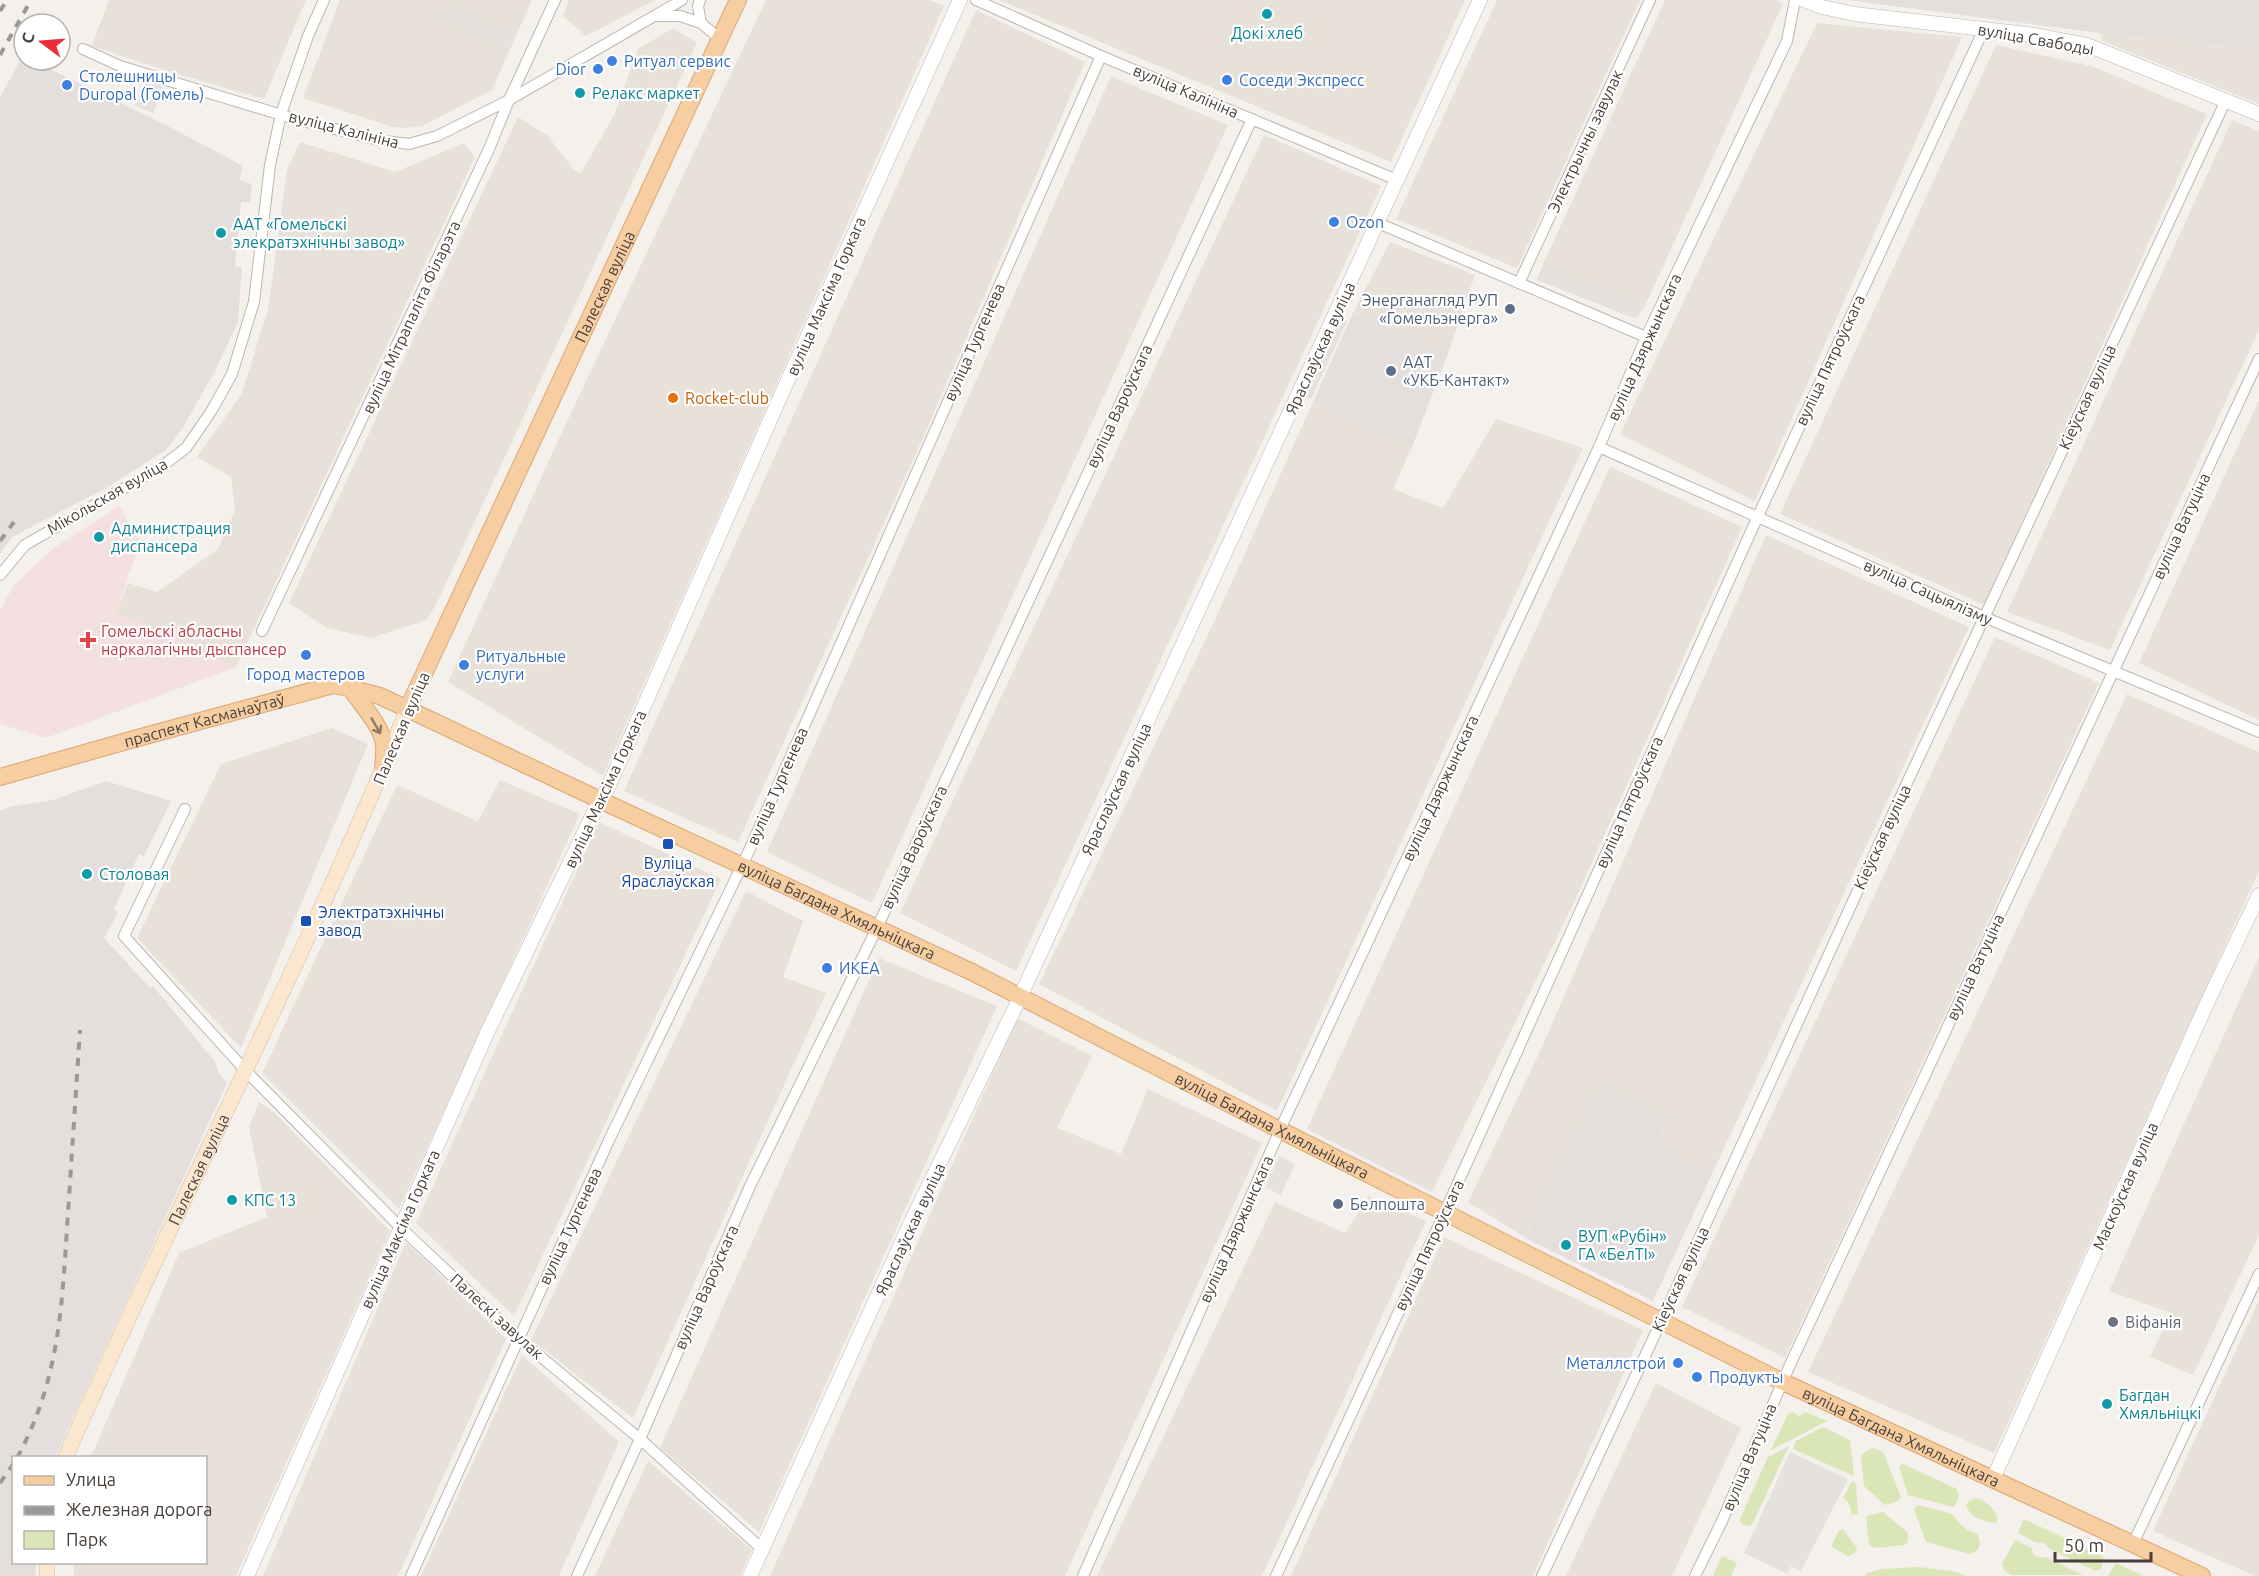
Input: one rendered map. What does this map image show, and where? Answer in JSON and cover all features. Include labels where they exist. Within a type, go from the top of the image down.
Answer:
[{"type":"main road","name":"Палеская вуліца","points":[[66,1456],[107,1363],[337,875],[408,708],[738,0]]},
{"type":"main road","name":"праспект Касманаўтаў","points":[[0,777],[333,686],[380,696],[408,708]]},
{"type":"main road","points":[[351,688],[366,712],[378,725],[384,745],[383,770]]},
{"type":"main road","name":"вуліца Багдана Хмяльніцкага","points":[[408,708],[1019,997],[1444,1213],[1856,1418],[2202,1576]]},
{"type":"street","name":"Мікольская вуліца","points":[[0,575],[25,545],[161,467],[186,448],[213,410],[232,374],[254,302],[270,165],[281,114],[308,36],[324,0]]},
{"type":"street","name":"вуліца Мітрапаліта Філарэта","points":[[262,632],[489,149],[555,0]]},
{"type":"street","name":"вуліца Калініна","points":[[83,49],[120,66],[281,114],[378,140],[409,144],[437,136],[509,100],[682,0]]},
{"type":"street","points":[[700,0],[698,6],[701,23]]},
{"type":"street","name":"вуліца Максіма Горкага","points":[[247,1576],[487,1033],[600,800],[607,790],[777,403],[960,0]]},
{"type":"street","name":"вуліца Калініна","points":[[976,0],[1101,56],[1397,180]]},
{"type":"street","name":"Яраслаўская вуліца","points":[[750,1576],[912,1220],[1019,997],[1480,0]]},
{"type":"street","name":"Электрычны завулак","points":[[1519,283],[1650,0]]},
{"type":"street","name":"вуліца Дзяржынскага","points":[[1083,1576],[1280,1130],[1599,447],[1646,337],[1787,41],[1795,0]]},
{"type":"street","name":"вуліца Свабоды","points":[[1803,0],[1854,14],[2035,35],[2087,45],[2259,114]]},
{"type":"street","points":[[656,16],[680,16],[701,23],[720,39]]},
{"type":"street","name":"вуліца Пятроўскага","points":[[1275,1576],[1444,1213],[1758,516],[1984,29]]},
{"type":"street","name":"вуліца Тургенева","points":[[411,1576],[610,1138],[741,864],[1101,56]]},
{"type":"street","name":"Кіеўская вуліца","points":[[1542,1576],[1984,617],[2226,100]]},
{"type":"street","name":"вуліца Вароўскага","points":[[577,1576],[640,1439],[750,1186],[877,928],[1252,119]]},
{"type":"street","points":[[1378,223],[1646,337]]},
{"type":"street","name":"вуліца Ватуціна","points":[[1695,1576],[2259,359]]},
{"type":"street","name":"вуліца Сацыялізму","points":[[1599,447],[1984,617],[2259,732]]},
{"type":"street","points":[[185,809],[124,936],[245,1070]]},
{"type":"street","name":"Маскоўская вуліца","points":[[1993,1479],[2208,1001],[2259,895]]},
{"type":"street","name":"Палескі завулак","points":[[245,1070],[400,1227],[518,1338],[640,1439],[762,1549]]},
{"type":"street","points":[[2133,1544],[2259,1274]]},
{"type":"shaded area","points":[[109,0],[306,0],[264,99],[170,72],[92,46]]},
{"type":"shaded area","points":[[340,0],[532,0],[492,90],[422,126],[407,128],[393,127],[303,98]]},
{"type":"shaded area","points":[[569,0],[655,0],[586,36],[563,16]]},
{"type":"shaded area","points":[[766,0],[929,0],[944,6],[603,776],[448,682],[562,432]]},
{"type":"shaded area","points":[[999,0],[1465,0],[1391,162]]},
{"type":"shaded area","points":[[1497,0],[1640,0],[1517,268],[1396,219]]},
{"type":"shaded area","points":[[1665,0],[1777,0],[1783,4],[1645,306],[1543,264]]},
{"type":"shaded area","points":[[1847,0],[2259,0],[2259,49],[2100,33]]},
{"type":"shaded area","points":[[449,5],[516,34],[510,48],[443,19]]},
{"type":"shaded area","points":[[976,10],[1085,62],[923,438],[738,842],[624,791]]},
{"type":"shaded area","points":[[1817,23],[1962,37],[1755,501],[1620,434]]},
{"type":"shaded area","points":[[673,28],[697,43],[436,605],[426,620],[371,638],[327,628],[289,603],[518,117],[548,136],[574,170],[581,173],[614,115],[638,49]]},
{"type":"shaded area","points":[[2100,33],[2259,49],[2259,104],[2102,41]]},
{"type":"shaded area","points":[[1996,45],[2091,66],[2207,114],[1984,605],[1780,514]]},
{"type":"shaded area","points":[[14,72],[56,72],[164,124],[243,166],[239,180],[252,184],[250,202],[241,202],[235,267],[242,267],[238,322],[215,371],[182,429],[167,449],[108,487],[12,537],[0,554],[0,97]]},
{"type":"shaded area","points":[[1111,76],[1228,125],[872,903],[767,852]]},
{"type":"shaded area","points":[[145,77],[164,84],[153,113],[135,106]]},
{"type":"shaded area","points":[[2232,120],[2259,131],[2259,330],[2110,650],[2007,612]]},
{"type":"shaded area","points":[[1264,135],[1381,186],[1016,971],[900,913]]},
{"type":"shaded area","points":[[300,142],[395,172],[464,143],[475,157],[236,667],[116,613],[128,583],[157,592],[218,549],[235,510],[231,477],[197,457],[241,395],[268,310],[287,170]]},
{"type":"shaded area","points":[[1390,242],[1475,275],[1448,354],[1353,313]]},
{"type":"shaded area","points":[[1543,264],[1645,306],[1636,319],[1537,280]]},
{"type":"shaded area","points":[[1353,313],[1448,354],[1412,447],[1313,402]]},
{"type":"shaded area","points":[[1338,317],[1347,321],[1311,399],[1303,396]]},
{"type":"shaded area","points":[[2259,400],[2259,720],[2139,663]]},
{"type":"shaded area","points":[[1313,402],[1412,447],[1393,489],[1443,508],[1496,419],[1583,448],[1277,1111],[1039,984],[1213,624]]},
{"type":"shaded area","points":[[1610,467],[1742,527],[1573,905],[1432,1192],[1307,1129]]},
{"type":"shaded area","name":"Гомельскі абласны наркалагічны дыспансер","points":[[119,506],[140,542],[116,613],[236,667],[46,738],[0,724],[0,610],[14,585],[55,547]]},
{"type":"shaded area","points":[[1766,535],[1969,627],[1712,1174],[1653,1144],[1667,1116],[1535,1219],[1526,1238],[1468,1202],[1541,1049]]},
{"type":"shaded area","points":[[1995,637],[2099,683],[1785,1358],[1682,1307]]},
{"type":"shaded area","points":[[2127,694],[2259,752],[2259,871],[1994,1453],[1808,1372]]},
{"type":"shaded area","points":[[332,728],[368,744],[241,1048],[137,938],[221,764]]},
{"type":"shaded area","points":[[500,780],[580,814],[399,1209],[262,1073],[397,785],[478,821]]},
{"type":"shaded area","points":[[106,781],[171,801],[144,856],[139,854],[114,909],[118,913],[104,938],[150,988],[153,986],[215,1062],[219,1073],[227,1083],[55,1456],[12,1456],[12,1564],[36,1564],[35,1576],[0,1576],[0,811],[9,807],[53,800]]},
{"type":"shaded area","points":[[599,822],[721,879],[514,1316],[416,1223]]},
{"type":"shaded area","points":[[746,891],[803,921],[783,977],[826,993],[633,1418],[531,1340]]},
{"type":"shaded area","points":[[2259,957],[2259,1235],[2193,1375],[2150,1357],[2171,1313],[2109,1291]]},
{"type":"shaded area","points":[[879,958],[997,1006],[759,1532],[660,1448]]},
{"type":"shaded area","points":[[1017,1018],[1092,1056],[1057,1128],[1121,1154],[1148,1089],[1262,1143],[1065,1576],[770,1576]]},
{"type":"shaded area","points":[[1601,1085],[1668,1115],[1654,1144],[1712,1174],[1653,1301],[1526,1238]]},
{"type":"shaded area","points":[[259,1102],[275,1113],[390,1231],[236,1576],[74,1576],[74,1564],[207,1564],[207,1456],[91,1456],[179,1253],[267,1217],[249,1127]]},
{"type":"shaded area","points":[[1279,1156],[1295,1164],[1281,1195],[1265,1187]]},
{"type":"shaded area","points":[[1369,1196],[1426,1221],[1262,1576],[1097,1576],[1275,1202],[1345,1233]]},
{"type":"shaded area","points":[[1444,1237],[1643,1330],[1533,1576],[1291,1576]]},
{"type":"shaded area","points":[[406,1242],[506,1339],[398,1576],[263,1576]]},
{"type":"shaded area","points":[[2259,1300],[2259,1576],[2255,1576],[2153,1531]]},
{"type":"shaded area","points":[[522,1355],[619,1442],[559,1576],[421,1576]]},
{"type":"shaded area","points":[[1656,1383],[1741,1428],[1672,1576],[1566,1576]]},
{"type":"shaded area","points":[[1790,1452],[1848,1479],[1801,1571],[1791,1566],[1787,1574],[1744,1553]]},
{"type":"shaded area","points":[[648,1461],[752,1550],[740,1576],[595,1576]]},
{"type":"green space","points":[[1792,1412],[1799,1416],[1806,1412],[1827,1421],[1771,1450],[1788,1414]]},
{"type":"green space","points":[[1823,1427],[1850,1440],[1854,1476],[1793,1449],[1796,1441]]},
{"type":"green space","points":[[1789,1446],[1753,1523],[1749,1526],[1742,1525],[1740,1519],[1768,1457]]},
{"type":"green space","points":[[1872,1448],[1883,1452],[1901,1497],[1898,1501],[1885,1505],[1864,1486],[1861,1458],[1862,1454]]},
{"type":"green space","points":[[1903,1464],[1957,1489],[1959,1497],[1954,1507],[1908,1495],[1899,1466]]},
{"type":"green space","points":[[1852,1481],[1856,1483],[1858,1513],[1852,1515],[1849,1503],[1843,1498]]},
{"type":"green space","points":[[1976,1498],[1992,1508],[1998,1518],[1996,1523],[1982,1520],[1968,1510],[1966,1505]]},
{"type":"green space","points":[[1918,1505],[1952,1514],[1969,1531],[1977,1534],[1980,1543],[1978,1549],[1970,1554],[1926,1542],[1914,1509]]},
{"type":"green space","points":[[1883,1512],[1908,1533],[1908,1542],[1904,1545],[1874,1548],[1869,1545],[1866,1516]]},
{"type":"green space","points":[[2026,1520],[2100,1555],[2104,1558],[2101,1569],[2095,1571],[2048,1548],[2045,1543],[2035,1542],[2018,1533],[2023,1521]]},
{"type":"green space","points":[[1843,1529],[1857,1548],[1855,1553],[1848,1556],[1833,1548],[1832,1544],[1839,1530]]},
{"type":"green space","points":[[2015,1540],[2032,1548],[2033,1554],[2037,1557],[2045,1557],[2083,1575],[2011,1575],[2004,1570],[2002,1564]]},
{"type":"green space","points":[[1722,1556],[1737,1563],[1731,1576],[1713,1576]]},
{"type":"green space","points":[[2116,1563],[2144,1576],[2108,1576]]},
{"type":"green space","points":[[1918,1567],[1952,1571],[1967,1576],[1865,1576],[1867,1573],[1881,1569]]},
{"type":"railway","points":[[0,11],[7,0]]},
{"type":"railway","points":[[0,55],[31,0]]},
{"type":"railway","points":[[0,541],[14,522]]},
{"type":"railway","points":[[18,1456],[43,1398],[57,1338],[64,1277],[80,1030]]},
{"type":"railway","points":[[0,1483],[12,1466]]},
{"type":"place","name":"Докі хлеб","points":[[1267,14]]},
{"type":"place","name":"Ритуал сервис","points":[[612,61]]},
{"type":"place","name":"Dior","points":[[598,69]]},
{"type":"place","name":"Соседи Экспресс","points":[[1227,80]]},
{"type":"place","name":"Столешницы Duropal (Гомель)","points":[[67,85]]},
{"type":"place","name":"Релакс маркет","points":[[580,93]]},
{"type":"place","name":"Ozon","points":[[1334,222]]},
{"type":"place","name":"ААТ «Гомельскі элекратэхнічны завод»","points":[[221,233]]},
{"type":"place","name":"Энерганагляд РУП «Гомельэнерга»","points":[[1510,309]]},
{"type":"place","name":"ААТ «УКБ-Кантакт»","points":[[1391,371]]},
{"type":"place","name":"Rocket-club","points":[[673,398]]},
{"type":"place","name":"Администрация диспансера","points":[[99,537]]},
{"type":"place","name":"Гомельскі абласны наркалагічны дыспансер","points":[[88,640]]},
{"type":"place","name":"Город мастеров","points":[[306,655]]},
{"type":"place","name":"Ритуальные услуги","points":[[464,665]]},
{"type":"place","name":"Вуліца Яраслаўская","points":[[668,844]]},
{"type":"place","name":"Столовая","points":[[87,874]]},
{"type":"place","name":"Электратэхнічны завод","points":[[306,921]]},
{"type":"place","name":"ИКЕА","points":[[827,968]]},
{"type":"place","name":"КПС 13","points":[[232,1200]]},
{"type":"place","name":"Белпошта","points":[[1338,1204]]},
{"type":"place","name":"ВУП «Рубін» ГА «БелТІ»","points":[[1566,1245]]},
{"type":"place","name":"Віфанія","points":[[2113,1322]]},
{"type":"place","name":"Металлстрой","points":[[1678,1363]]},
{"type":"place","name":"Продукты","points":[[1697,1377]]},
{"type":"place","name":"Багдан Хмяльніцкі","points":[[2107,1404]]}]
